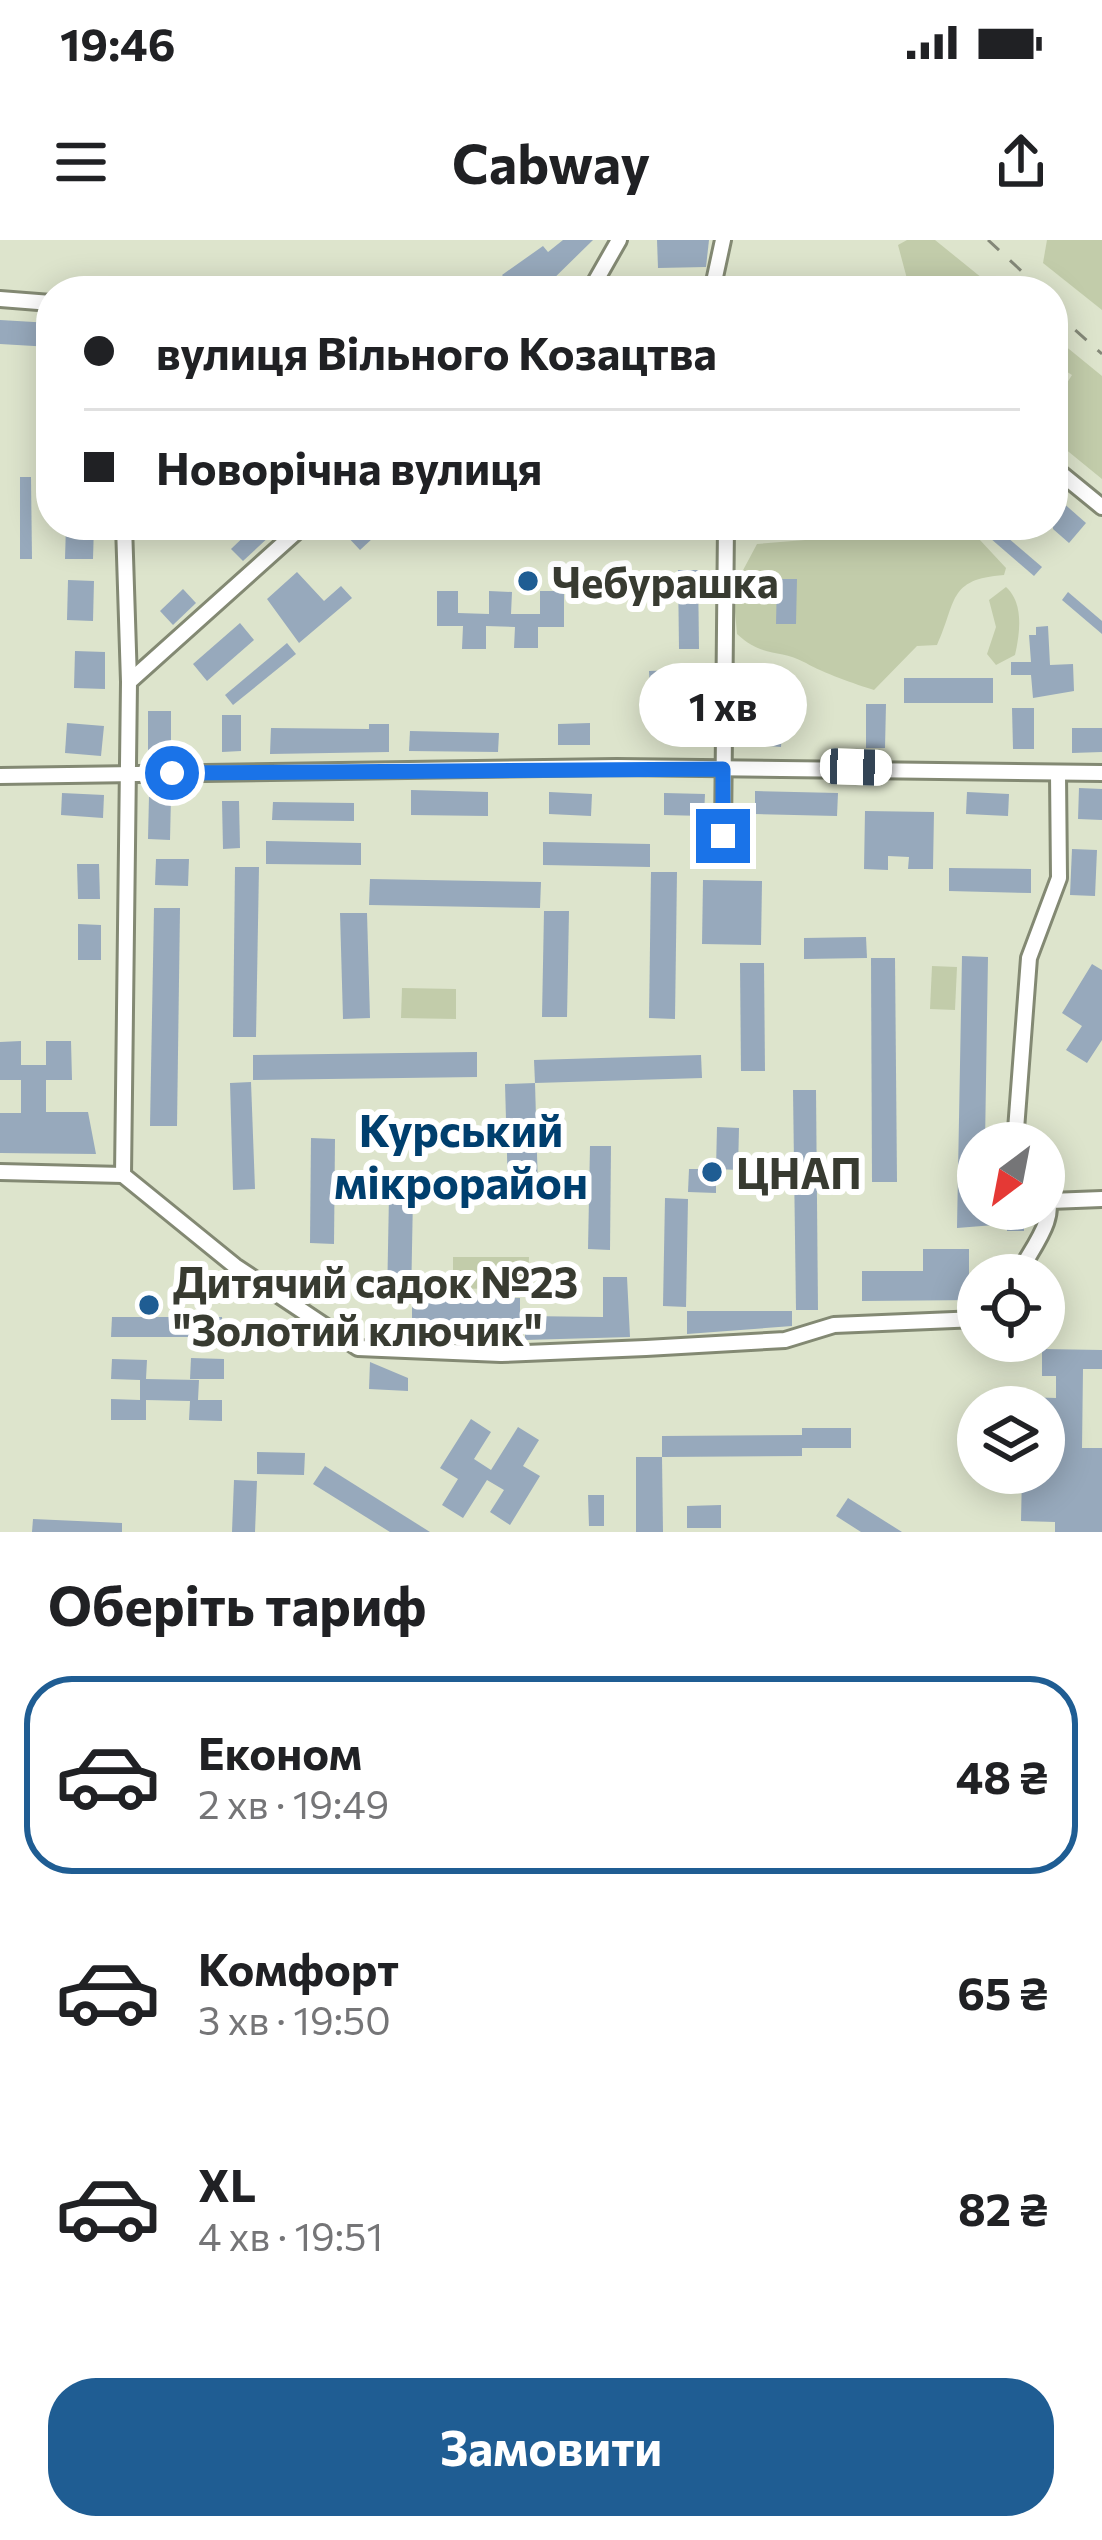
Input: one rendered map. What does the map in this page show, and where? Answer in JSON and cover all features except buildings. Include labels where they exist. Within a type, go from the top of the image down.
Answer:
[{"type":"street","points":[[599,276],[620,240]]},
{"type":"street","points":[[715,276],[723,240]]},
{"type":"street","points":[[0,298],[36,302]]},
{"type":"street","points":[[1068,479],[1102,507]]},
{"type":"street","points":[[123,1175],[129,682],[124,540]]},
{"type":"street","points":[[129,682],[287,540]]},
{"type":"street","points":[[723,836],[726,540]]},
{"type":"street","points":[[0,776],[723,769],[1102,773]]},
{"type":"street","points":[[1017,1122],[1029,958],[1059,878],[1058,774]]},
{"type":"street","points":[[0,1172],[123,1175],[235,1266],[358,1348],[501,1354],[646,1348],[785,1340],[834,1325],[957,1320]]},
{"type":"street","points":[[1065,1197],[1102,1199]]},
{"type":"green space","points":[[907,240],[935,240],[979,276],[906,276],[898,245]]},
{"type":"green space","points":[[1047,240],[1102,240],[1102,310],[1068,283],[1068,276],[1059,276],[1043,263]]},
{"type":"green space","points":[[1068,348],[1102,376],[1102,479],[1068,451],[1068,381],[1072,375]]},
{"type":"green space","points":[[980,540],[1006,568],[1004,575],[963,588],[937,645],[917,646],[874,690],[755,647],[737,634],[733,589],[757,544]]},
{"type":"green space","points":[[1006,587],[1018,610],[1018,637],[1015,655],[996,665],[987,654],[996,627],[989,600]]},
{"type":"green space","points":[[932,966],[957,967],[955,1010],[930,1009]]},
{"type":"green space","points":[[402,988],[456,989],[456,1019],[401,1018]]},
{"type":"green space","points":[[453,1257],[529,1257],[528,1288],[453,1289]]},
{"type":"railway","points":[[988,240],[1027,276]]},
{"type":"railway","points":[[1068,323],[1102,354]]},
{"type":"place","name":"Чебурашка","points":[[528,581]]},
{"type":"place","name":"ЦНАП","points":[[712,1172]]},
{"type":"place","name":"Дитячий садок №23 \"Золотий ключик\"","points":[[149,1305]]},
{"type":"district","name":"Курський мікрорайон","points":[[461,1154]]},
{"type":"route","points":[[172,773],[723,769],[723,836]]}]
